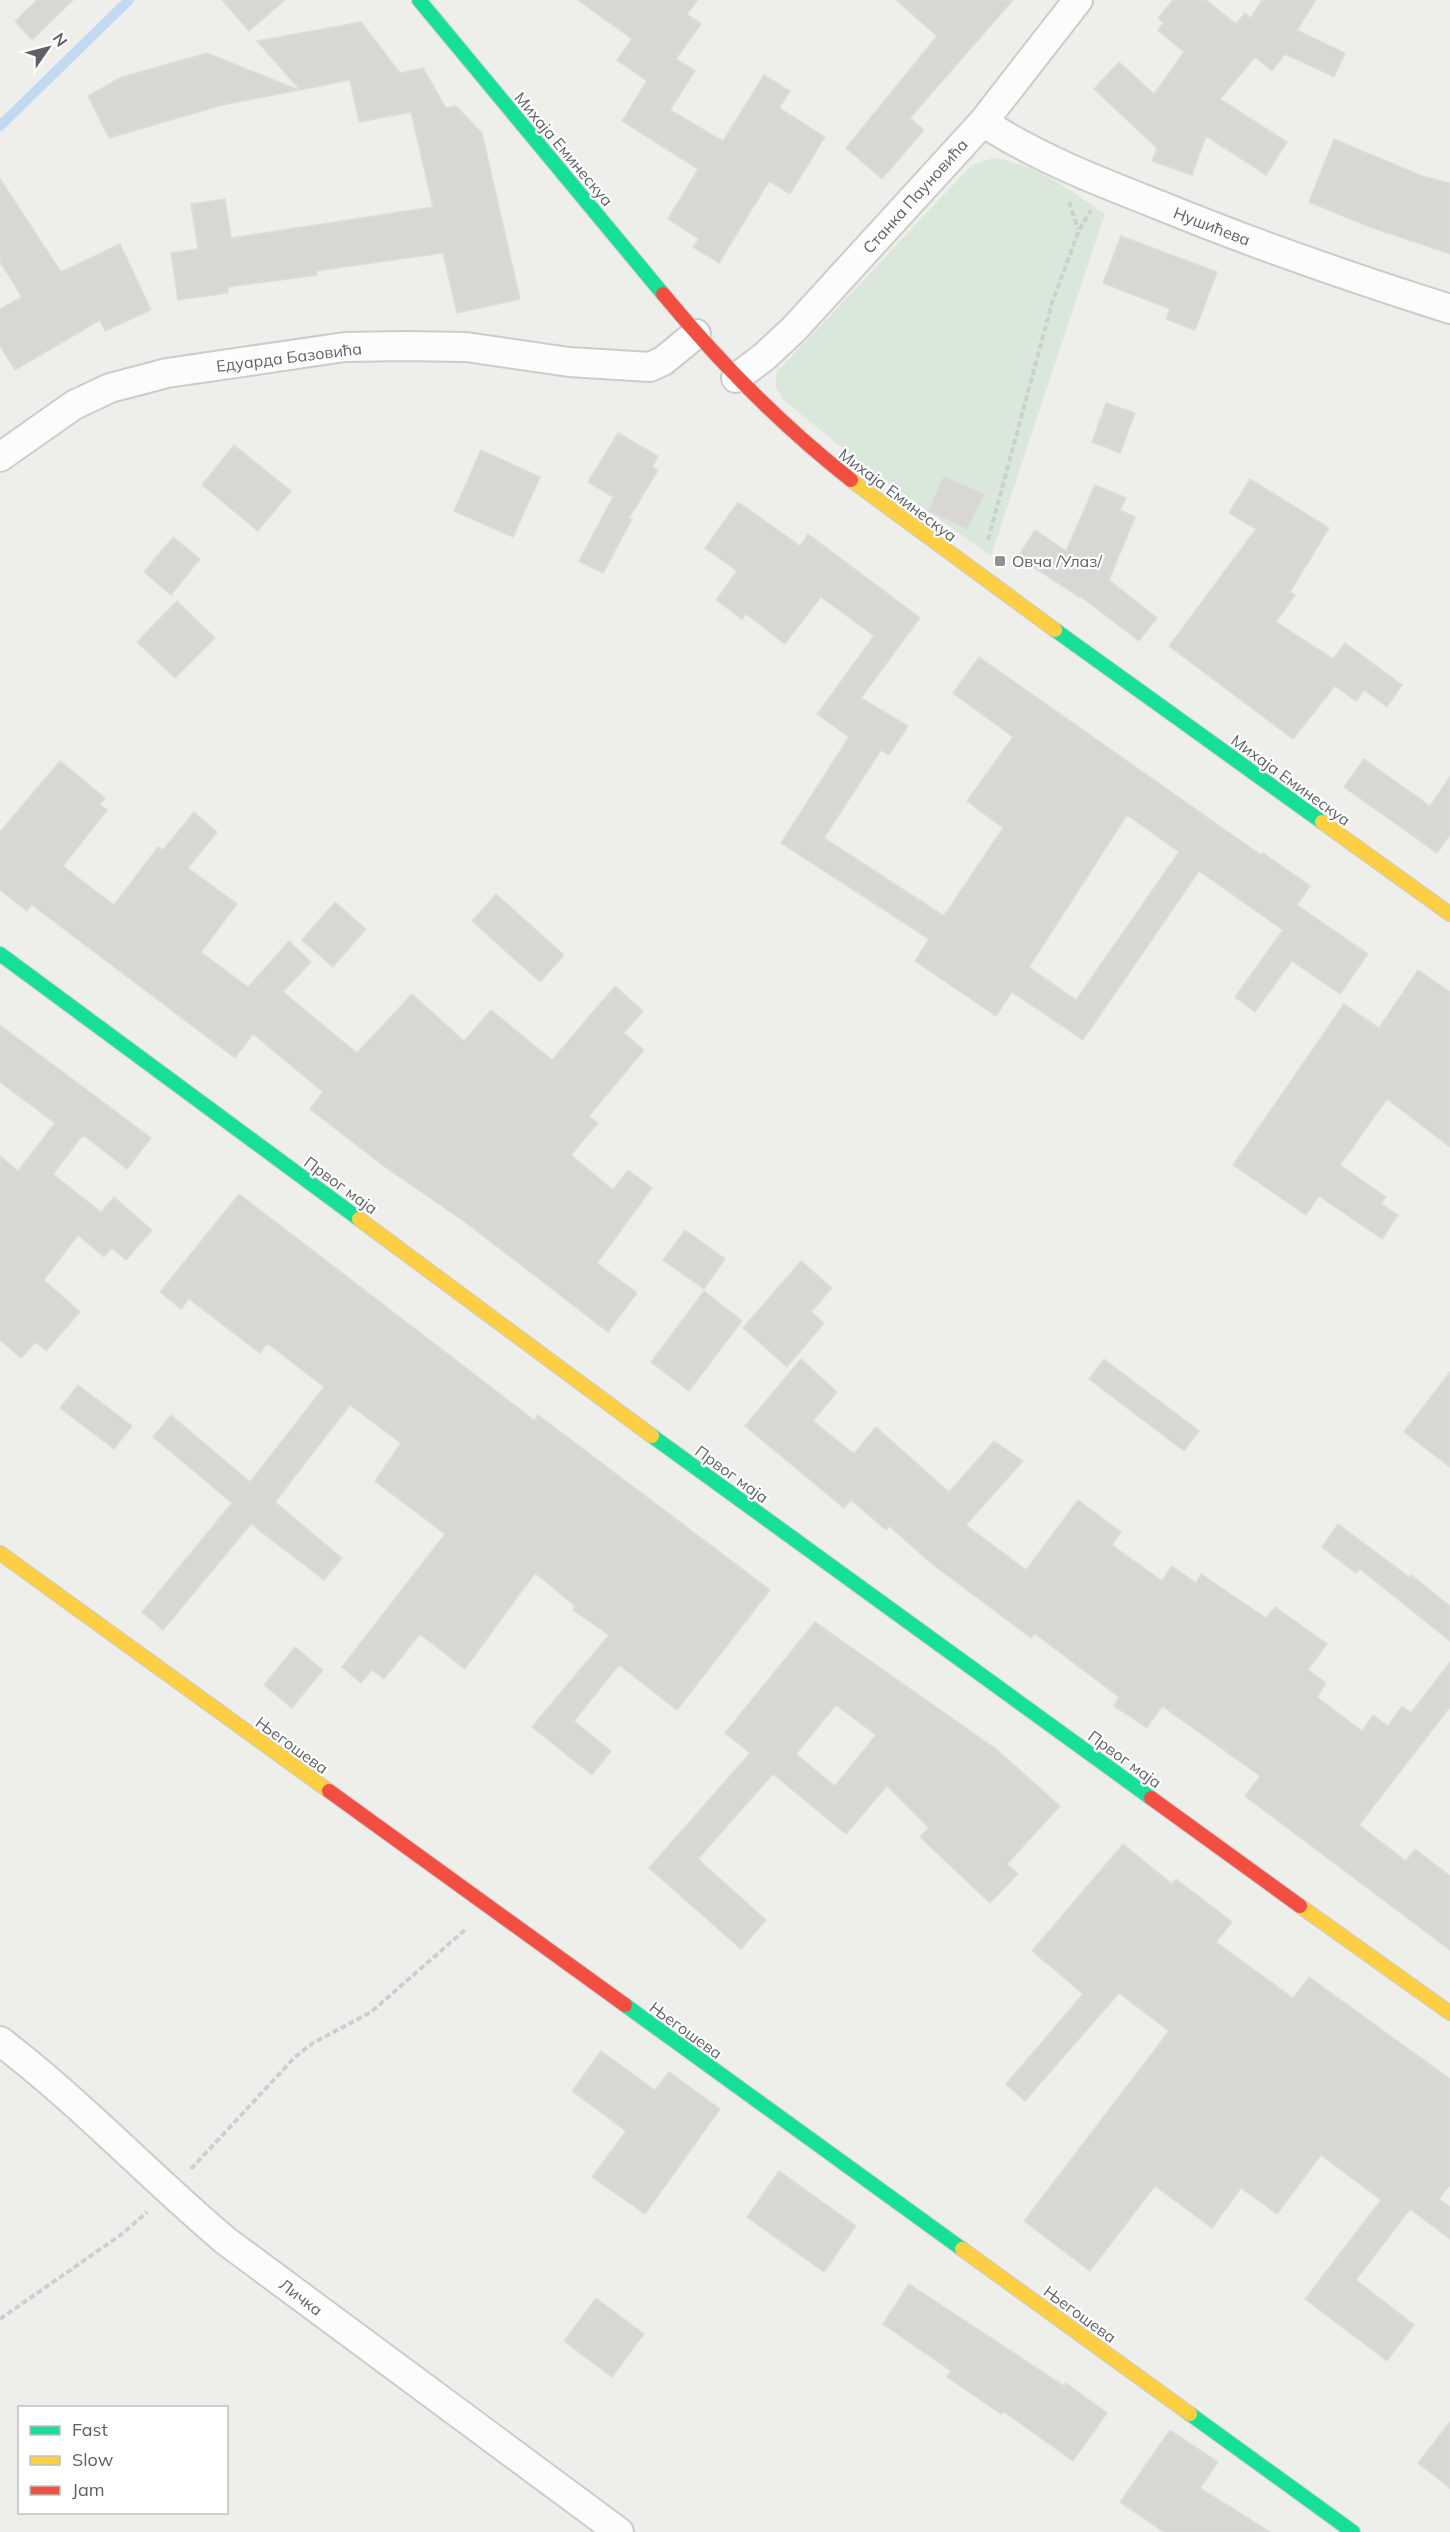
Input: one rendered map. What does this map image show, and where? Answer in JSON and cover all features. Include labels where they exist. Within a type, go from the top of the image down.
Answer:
[{"type":"street","name":"Михаја Еминескуа","points":[[419,0],[696,334],[736,378],[814,452],[979,575],[1450,914]]},
{"type":"street","name":"Станка Пауновића","points":[[736,378],[794,330],[983,122],[1078,0]]},
{"type":"street","name":"Нушићева","points":[[983,122],[1027,149],[1106,184],[1226,232],[1375,286],[1450,309]]},
{"type":"street","name":"Едуарда Базовића","points":[[0,457],[74,405],[110,388],[167,373],[345,347],[405,346],[466,347],[569,362],[650,368],[696,334]]},
{"type":"street","name":"Првог маја","points":[[0,954],[905,1622],[1450,2013]]},
{"type":"street","name":"Његошева","points":[[0,1553],[1353,2532]]},
{"type":"street","name":"Личка","points":[[0,2041],[65,2094],[169,2193],[226,2241],[619,2532]]},
{"type":"path","points":[[979,575],[1052,303],[1079,230],[1106,184]]},
{"type":"path","points":[[0,2319],[122,2234],[169,2193],[295,2057],[313,2043],[371,2012],[490,1909]]},
{"type":"green space","points":[[993,158],[1039,172],[1105,214],[991,556],[860,463],[783,399],[776,387],[776,373],[972,165]]},
{"type":"building","points":[[37,0],[73,0],[32,40],[15,21]]},
{"type":"building","points":[[222,0],[285,0],[249,31]]},
{"type":"building","points":[[578,0],[698,0],[687,14],[701,24],[676,59],[695,71],[670,110],[723,141],[764,75],[790,91],[779,108],[825,137],[790,194],[769,181],[719,263],[693,247],[699,239],[668,219],[698,169],[622,121],[647,81],[617,60],[632,39]]},
{"type":"building","points":[[896,0],[1013,0],[910,118],[924,130],[882,179],[846,148],[937,36]]},
{"type":"building","points":[[1173,0],[1206,0],[1236,24],[1245,13],[1251,18],[1262,0],[1316,0],[1297,30],[1345,53],[1334,77],[1285,54],[1272,71],[1255,57],[1220,99],[1287,142],[1266,175],[1206,136],[1192,175],[1152,161],[1157,148],[1094,89],[1119,62],[1154,94],[1184,52],[1158,30],[1163,23],[1158,18]]},
{"type":"building","points":[[361,22],[400,73],[423,68],[446,108],[456,106],[482,133],[520,299],[457,313],[443,253],[316,271],[317,275],[228,287],[228,293],[178,300],[171,253],[198,249],[191,204],[225,199],[231,238],[433,207],[411,112],[359,122],[350,80],[300,90],[257,41]]},
{"type":"building","points":[[207,53],[299,90],[222,105],[109,138],[88,96],[122,77]]},
{"type":"building","points":[[1334,139],[1422,176],[1450,183],[1450,254],[1370,227],[1309,202]]},
{"type":"building","points":[[0,179],[61,272],[120,244],[151,310],[105,331],[100,320],[15,370],[0,346],[0,309],[22,297],[0,262]]},
{"type":"building","points":[[1121,236],[1217,272],[1195,330],[1166,319],[1170,309],[1103,283]]},
{"type":"building","points":[[1106,403],[1135,413],[1120,453],[1092,442]]},
{"type":"building","points":[[618,433],[658,456],[652,467],[658,470],[629,518],[632,519],[603,573],[579,561],[613,497],[588,482]]},
{"type":"building","points":[[234,445],[291,491],[258,531],[202,485]]},
{"type":"building","points":[[481,450],[540,477],[513,537],[454,511]]},
{"type":"building","points":[[944,476],[984,494],[967,529],[928,511]]},
{"type":"building","points":[[1250,479],[1329,528],[1290,592],[1295,595],[1276,622],[1333,659],[1345,643],[1402,685],[1387,707],[1364,690],[1356,701],[1335,686],[1293,739],[1169,646],[1256,529],[1229,513]]},
{"type":"building","points":[[1095,485],[1126,498],[1120,510],[1135,517],[1109,580],[1157,618],[1139,641],[1080,596],[1018,557],[1035,530],[1066,551]]},
{"type":"building","points":[[738,502],[800,546],[808,534],[920,618],[861,698],[908,726],[889,755],[881,750],[824,838],[944,916],[1003,828],[967,801],[1013,737],[953,693],[979,657],[1261,855],[1263,853],[1310,886],[1297,905],[1368,954],[1340,994],[1292,961],[1255,1012],[1235,997],[1283,930],[1199,871],[1083,1040],[1012,992],[996,1016],[915,961],[929,939],[781,843],[849,737],[817,714],[874,636],[821,597],[785,644],[746,614],[742,619],[716,600],[737,571],[705,548]],"holes":[[[1127,815],[1179,852],[1076,1000],[1029,967]]]},
{"type":"building","points":[[173,537],[200,559],[171,595],[144,572]]},
{"type":"building","points":[[177,601],[215,638],[175,678],[137,642]]},
{"type":"building","points":[[1364,759],[1430,806],[1450,777],[1450,835],[1437,853],[1344,787]]},
{"type":"building","points":[[60,761],[105,798],[100,804],[107,810],[63,866],[114,905],[158,847],[163,850],[194,812],[217,832],[188,868],[237,904],[201,952],[248,987],[289,941],[311,962],[283,992],[357,1053],[412,994],[464,1041],[491,1010],[552,1060],[615,986],[643,1011],[624,1033],[644,1050],[589,1116],[598,1123],[571,1155],[613,1190],[628,1170],[652,1188],[597,1263],[637,1293],[608,1332],[465,1222],[385,1167],[310,1109],[323,1092],[253,1034],[235,1058],[32,905],[27,911],[0,890],[0,832]]},
{"type":"building","points":[[496,894],[564,955],[540,982],[472,921]]},
{"type":"building","points":[[335,902],[366,929],[333,967],[302,940]]},
{"type":"building","points":[[1418,970],[1450,992],[1450,1147],[1387,1099],[1340,1165],[1386,1197],[1381,1204],[1398,1215],[1382,1239],[1319,1196],[1306,1215],[1233,1165],[1344,1004],[1379,1028]]},
{"type":"building","points":[[0,1025],[151,1138],[127,1169],[83,1135],[53,1174],[101,1212],[114,1197],[152,1230],[126,1260],[112,1248],[104,1257],[78,1235],[44,1280],[80,1312],[46,1351],[36,1342],[21,1358],[0,1340],[0,1156],[18,1171],[55,1123],[0,1082]]},
{"type":"building","points":[[239,1194],[534,1420],[538,1415],[770,1590],[677,1710],[619,1665],[574,1721],[611,1751],[592,1775],[532,1727],[609,1635],[573,1610],[575,1606],[535,1573],[465,1669],[420,1634],[384,1679],[372,1670],[361,1683],[342,1667],[445,1534],[375,1481],[401,1443],[350,1405],[275,1502],[342,1558],[324,1580],[251,1524],[163,1630],[142,1612],[232,1503],[153,1437],[171,1415],[250,1482],[324,1387],[267,1343],[260,1353],[189,1299],[181,1309],[160,1292]]},
{"type":"building","points":[[685,1230],[725,1259],[704,1289],[663,1260]]},
{"type":"building","points":[[801,1261],[832,1288],[811,1312],[824,1323],[787,1367],[743,1328]]},
{"type":"building","points":[[704,1291],[742,1321],[689,1391],[651,1362]]},
{"type":"building","points":[[801,1359],[837,1392],[813,1421],[854,1454],[876,1427],[949,1492],[994,1441],[1023,1461],[966,1525],[1026,1570],[1078,1500],[1121,1532],[1112,1545],[1162,1581],[1172,1566],[1196,1583],[1201,1574],[1266,1618],[1275,1607],[1327,1644],[1308,1670],[1326,1683],[1317,1697],[1362,1731],[1373,1715],[1388,1726],[1402,1706],[1411,1713],[1450,1662],[1450,1707],[1359,1825],[1406,1861],[1415,1849],[1450,1876],[1450,1950],[1245,1796],[1260,1776],[1162,1706],[1147,1728],[1114,1706],[1119,1697],[1034,1633],[1031,1638],[932,1564],[889,1526],[886,1530],[851,1500],[844,1508],[745,1426]]},
{"type":"building","points":[[1104,1359],[1199,1431],[1184,1451],[1089,1379]]},
{"type":"building","points":[[1450,1372],[1450,1467],[1404,1432]]},
{"type":"building","points":[[78,1385],[132,1426],[114,1449],[60,1408]]},
{"type":"building","points":[[1338,1524],[1409,1577],[1411,1575],[1450,1606],[1450,1641],[1360,1569],[1356,1573],[1322,1547]]},
{"type":"building","points":[[815,1622],[996,1749],[1060,1806],[1007,1864],[1018,1874],[990,1903],[920,1837],[929,1828],[887,1786],[846,1834],[773,1774],[698,1859],[766,1920],[741,1949],[649,1868],[750,1753],[725,1733]],"holes":[[[836,1705],[876,1735],[835,1786],[796,1754]]]},
{"type":"building","points":[[295,1647],[323,1670],[292,1708],[264,1685]]},
{"type":"building","points":[[1123,1844],[1172,1884],[1176,1879],[1232,1922],[1216,1942],[1293,1998],[1309,1977],[1450,2079],[1450,2185],[1439,2199],[1450,2207],[1450,2239],[1410,2209],[1356,2280],[1414,2325],[1387,2361],[1305,2299],[1381,2200],[1321,2155],[1277,2214],[1241,2188],[1212,2228],[1155,2186],[1090,2271],[1024,2221],[1169,2031],[1119,1993],[1025,2101],[1006,2084],[1083,1994],[1032,1951]]},
{"type":"building","points":[[601,2051],[655,2090],[669,2072],[720,2109],[645,2214],[592,2177],[626,2131],[572,2091]]},
{"type":"building","points":[[779,2171],[856,2226],[824,2272],[747,2217]]},
{"type":"building","points":[[909,2284],[1064,2386],[1066,2383],[1107,2413],[1073,2461],[1003,2411],[1001,2414],[947,2377],[951,2371],[883,2324]]},
{"type":"building","points":[[596,2298],[644,2334],[612,2377],[564,2341]]},
{"type":"building","points":[[1450,2422],[1450,2488],[1418,2463]]},
{"type":"building","points":[[1170,2430],[1218,2462],[1200,2488],[1270,2532],[1164,2532],[1120,2502]]},
{"type":"waterway","points":[[0,126],[129,0]]},
{"type":"traffic: fast","points":[[419,0],[663,294]]},
{"type":"traffic: fast","points":[[1055,630],[1322,822]]},
{"type":"traffic: fast","points":[[0,954],[359,1219]]},
{"type":"traffic: fast","points":[[652,1436],[1151,1798]]},
{"type":"traffic: fast","points":[[625,2005],[962,2249]]},
{"type":"traffic: fast","points":[[1190,2414],[1353,2532]]},
{"type":"traffic: slow","points":[[851,480],[1055,630]]},
{"type":"traffic: slow","points":[[1322,822],[1450,914]]},
{"type":"traffic: slow","points":[[359,1219],[652,1436]]},
{"type":"traffic: slow","points":[[0,1553],[329,1791]]},
{"type":"traffic: slow","points":[[1300,1906],[1450,2013]]},
{"type":"traffic: slow","points":[[962,2249],[1190,2414]]},
{"type":"traffic: jam","points":[[663,294],[752,392],[851,480]]},
{"type":"traffic: jam","points":[[329,1791],[625,2005]]},
{"type":"traffic: jam","points":[[1151,1798],[1300,1906]]},
{"type":"place","name":"Овча /Улаз/","points":[[1000,561]]}]
